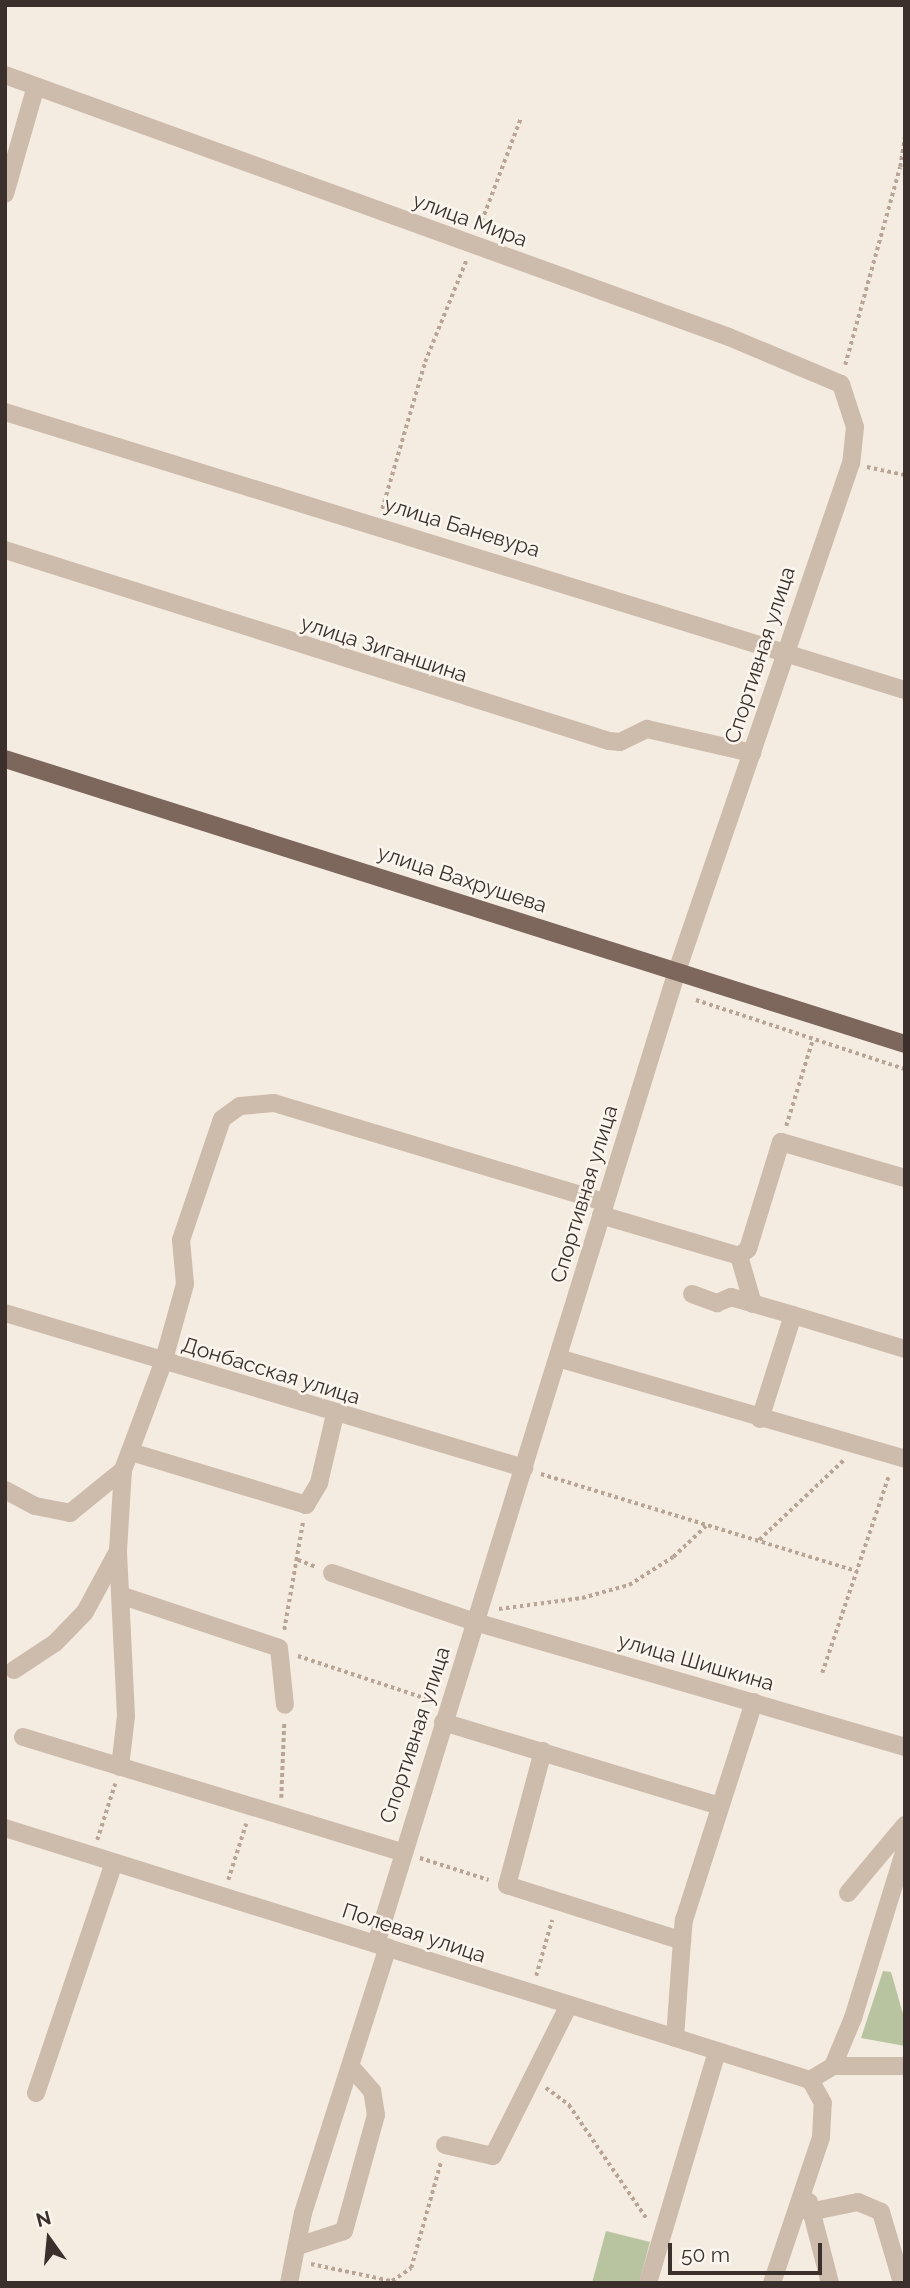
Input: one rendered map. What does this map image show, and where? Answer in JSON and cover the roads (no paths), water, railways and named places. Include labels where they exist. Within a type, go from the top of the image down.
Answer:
[{"type":"main road","name":"улица Вахрушева","points":[[5,759],[905,1044]]},
{"type":"street","name":"улица Мира","points":[[5,75],[729,337],[841,384],[855,427],[851,463]]},
{"type":"street","points":[[5,194],[36,86]]},
{"type":"street","name":"улица Баневура","points":[[5,412],[377,524],[905,690]]},
{"type":"street","name":"Спортивная улица","points":[[289,2283],[297,2254],[303,2213],[350,2066],[382,1945],[401,1852],[524,1468],[670,991],[851,463]]},
{"type":"street","name":"улица Зиганшина","points":[[5,550],[609,741],[620,742],[646,729],[752,753]]},
{"type":"street","points":[[120,1767],[126,1716],[123,1596],[118,1551],[123,1470],[163,1363],[185,1284],[181,1240],[222,1119],[240,1106],[274,1103],[603,1208],[739,1256]]},
{"type":"street","points":[[739,1256],[748,1249],[781,1142],[905,1178]]},
{"type":"street","points":[[739,1256],[753,1304]]},
{"type":"street","points":[[692,1294],[717,1303],[731,1297],[905,1349]]},
{"type":"street","name":"Донбасская улица","points":[[5,1313],[163,1363],[524,1468]]},
{"type":"street","points":[[760,1419],[793,1315]]},
{"type":"street","points":[[558,1358],[760,1419],[900,1457]]},
{"type":"street","points":[[131,1452],[306,1505],[319,1483],[335,1414]]},
{"type":"street","points":[[5,1490],[35,1506],[70,1513],[123,1470]]},
{"type":"street","points":[[14,1670],[55,1643],[85,1612],[118,1551]]},
{"type":"street","name":"улица Шишкина","points":[[332,1573],[905,1747]]},
{"type":"street","points":[[123,1596],[279,1648],[285,1705]]},
{"type":"street","points":[[675,2038],[684,1920],[754,1702]]},
{"type":"street","points":[[446,1714],[543,1751],[719,1806]]},
{"type":"street","points":[[23,1737],[251,1809],[401,1852]]},
{"type":"street","points":[[543,1751],[506,1885],[682,1941]]},
{"type":"street","points":[[848,1893],[905,1825]]},
{"type":"street","name":"Полевая улица","points":[[5,1828],[113,1865],[382,1945],[568,2007],[810,2080]]},
{"type":"street","points":[[833,2066],[853,2018],[905,1849]]},
{"type":"street","points":[[36,2092],[113,1865]]},
{"type":"street","points":[[446,2146],[493,2157],[568,2007]]},
{"type":"street","points":[[648,2283],[717,2051]]},
{"type":"street","points":[[297,2254],[344,2231],[376,2115],[372,2091],[350,2066]]},
{"type":"street","points":[[772,2283],[821,2137],[823,2103],[810,2080],[833,2066],[905,2066]]},
{"type":"street","points":[[808,2177],[809,2212],[830,2283]]},
{"type":"street","points":[[809,2212],[858,2202],[881,2213],[902,2283]]}]
